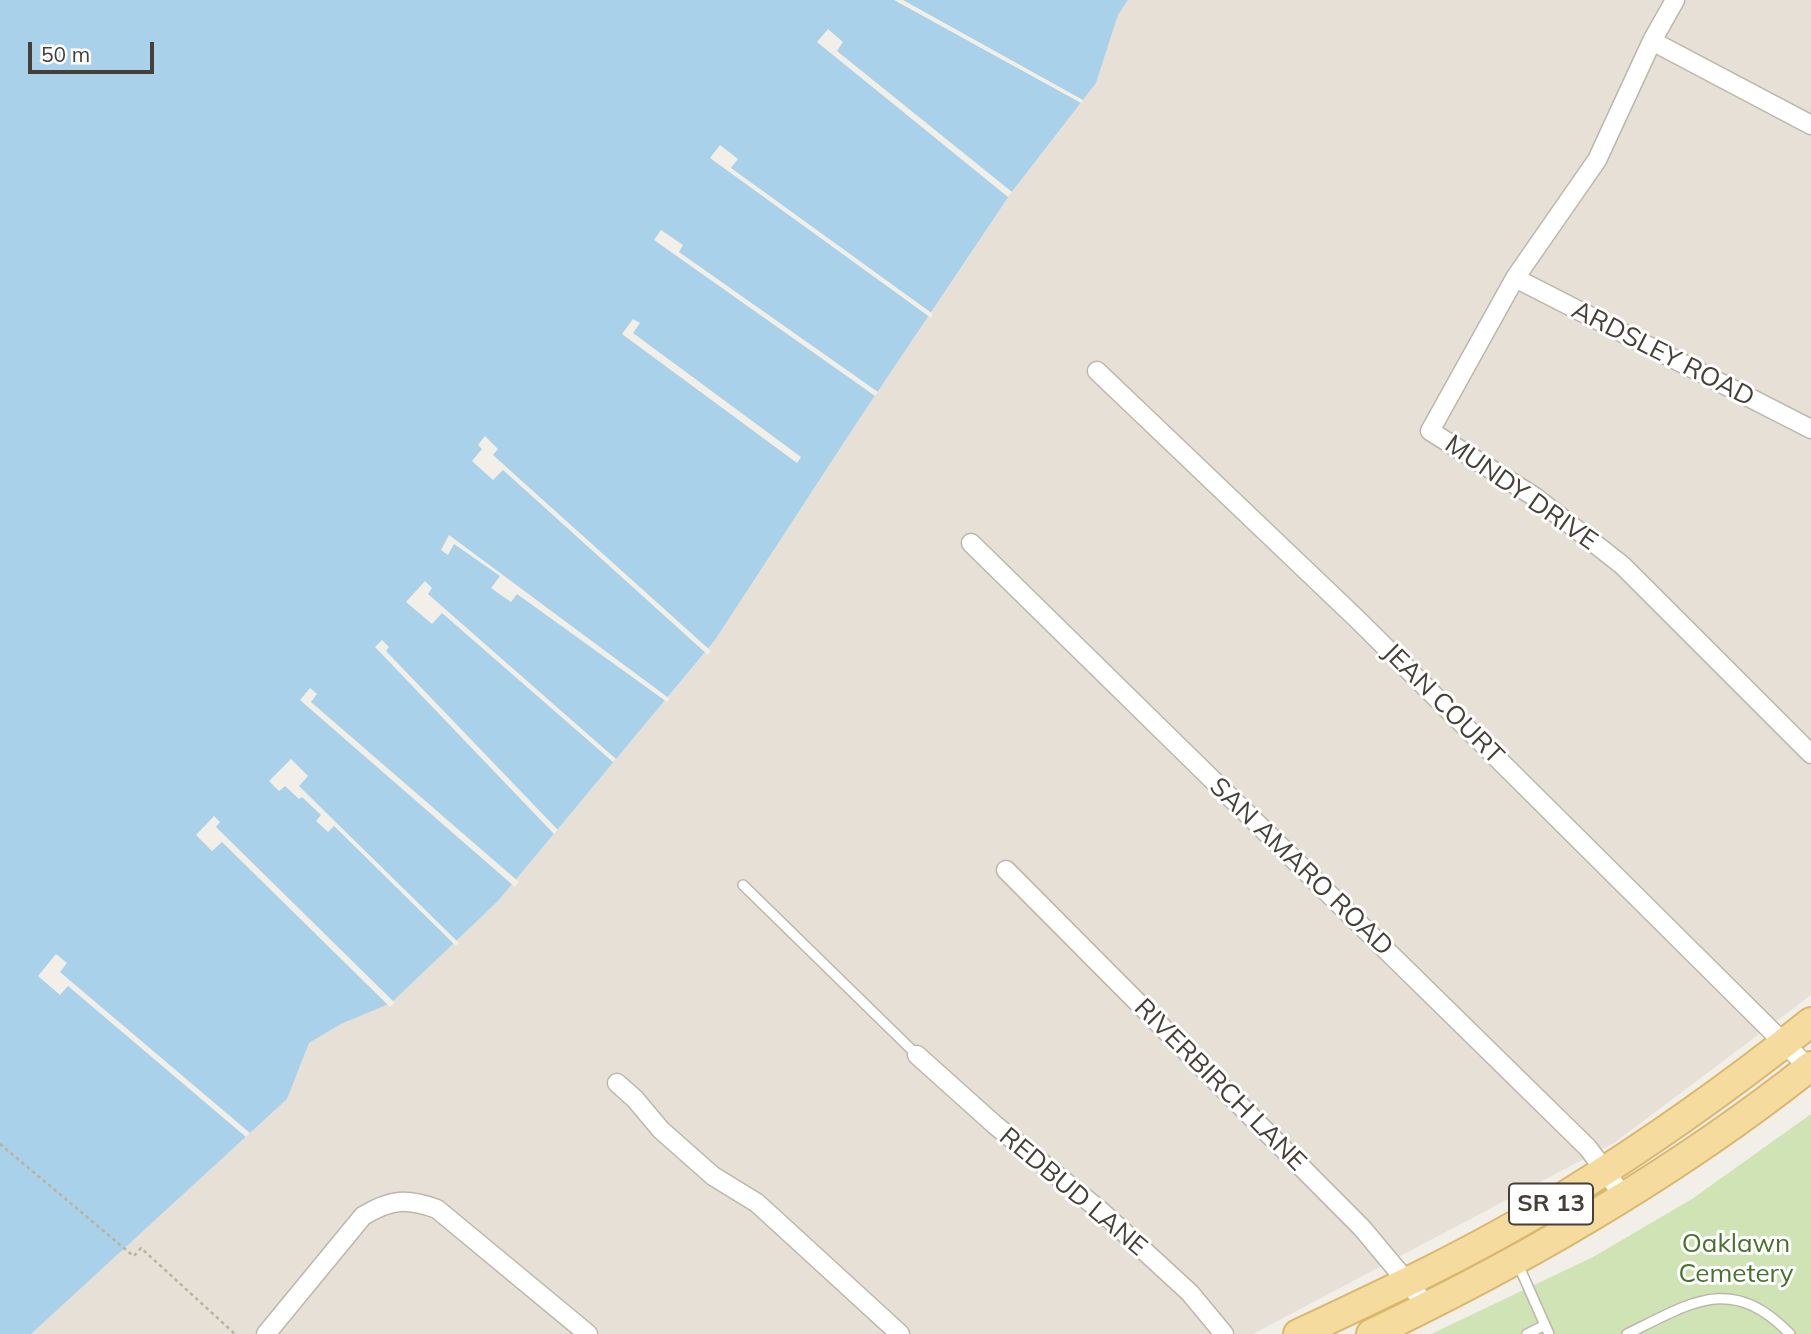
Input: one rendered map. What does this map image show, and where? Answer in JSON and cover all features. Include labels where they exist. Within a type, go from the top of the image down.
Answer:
[{"type":"main road","name":"SR 13","points":[[1298,1334],[1489,1239],[1604,1171],[1669,1128],[1811,1022]]},
{"type":"main road","name":"SR 13","points":[[1371,1334],[1516,1261],[1624,1197],[1810,1068]]},
{"type":"street","name":"MUNDY DRIVE","points":[[1675,0],[1652,41],[1597,159],[1516,278],[1430,431],[1535,497],[1622,565],[1811,754]]},
{"type":"street","points":[[1652,41],[1811,125]]},
{"type":"street","name":"ARDSLEY ROAD","points":[[1516,278],[1811,429]]},
{"type":"street","name":"JEAN COURT","points":[[1097,371],[1356,618],[1810,1068]]},
{"type":"street","name":"SAN AMARO ROAD","points":[[971,543],[1588,1148],[1624,1197]]},
{"type":"street","name":"RIVERBIRCH LANE","points":[[1006,870],[1362,1228],[1428,1307]]},
{"type":"street","name":"REDBUD LANE","points":[[917,1055],[995,1125],[1102,1212],[1190,1293],[1224,1334]]},
{"type":"street","points":[[617,1083],[635,1099],[661,1130],[713,1176],[757,1203],[900,1334]]},
{"type":"street","points":[[266,1334],[363,1216],[380,1205],[398,1201],[418,1202],[437,1209],[588,1334]]},
{"type":"lane","points":[[743,885],[917,1055]]},
{"type":"lane","points":[[1516,1261],[1547,1330],[1527,1334]]},
{"type":"lane","points":[[1627,1334],[1685,1306],[1704,1299],[1721,1298],[1753,1305],[1768,1314],[1790,1334]]},
{"type":"path","points":[[0,1144],[131,1254],[134,1256],[141,1248],[235,1334]]},
{"type":"shaded area","points":[[1128,0],[1811,0],[1811,995],[1614,1143],[1253,1334],[31,1334],[287,1099],[309,1043],[341,1024],[391,1002],[498,901],[715,640],[1011,193],[1096,83],[1118,15]]},
{"type":"green space","name":"Oaklawn Cemetery","points":[[1811,1114],[1811,1334],[1431,1334],[1593,1257],[1692,1199]]},
{"type":"water","points":[[0,0],[1128,0],[1118,15],[1096,83],[1011,193],[715,640],[498,901],[391,1003],[341,1024],[309,1043],[287,1099],[31,1334],[0,1334]]},
{"type":"pier","points":[[894,0],[903,0],[1083,100],[1081,103]]},
{"type":"pier","points":[[828,29],[843,42],[837,51],[1012,192],[1008,197],[817,42]]},
{"type":"pier","points":[[720,145],[738,159],[731,168],[933,314],[931,318],[710,158]]},
{"type":"pier","points":[[661,230],[683,245],[679,252],[878,392],[875,396],[654,240]]},
{"type":"pier","points":[[633,319],[640,323],[633,333],[801,457],[797,463],[622,334]]},
{"type":"pier","points":[[485,436],[498,449],[493,455],[711,651],[708,655],[503,470],[493,480],[472,461],[482,449],[478,445]]},
{"type":"pier","points":[[449,535],[670,699],[667,702],[517,594],[511,602],[491,588],[500,576],[454,544],[448,555],[441,550]]},
{"type":"pier","points":[[425,581],[432,588],[428,594],[616,759],[613,762],[442,613],[432,624],[406,602]]},
{"type":"pier","points":[[382,640],[389,647],[386,651],[558,830],[554,834],[375,647]]},
{"type":"pier","points":[[310,688],[317,694],[311,702],[519,882],[515,887],[300,700]]},
{"type":"pier","points":[[291,759],[308,776],[299,786],[459,943],[456,946],[334,826],[328,832],[316,821],[321,815],[302,797],[299,799],[285,786],[279,791],[269,781]]},
{"type":"pier","points":[[214,816],[220,822],[216,827],[395,1003],[390,1007],[222,842],[212,851],[196,835]]},
{"type":"pier","points":[[56,954],[67,963],[60,972],[250,1133],[246,1137],[68,986],[60,995],[38,976]]}]
